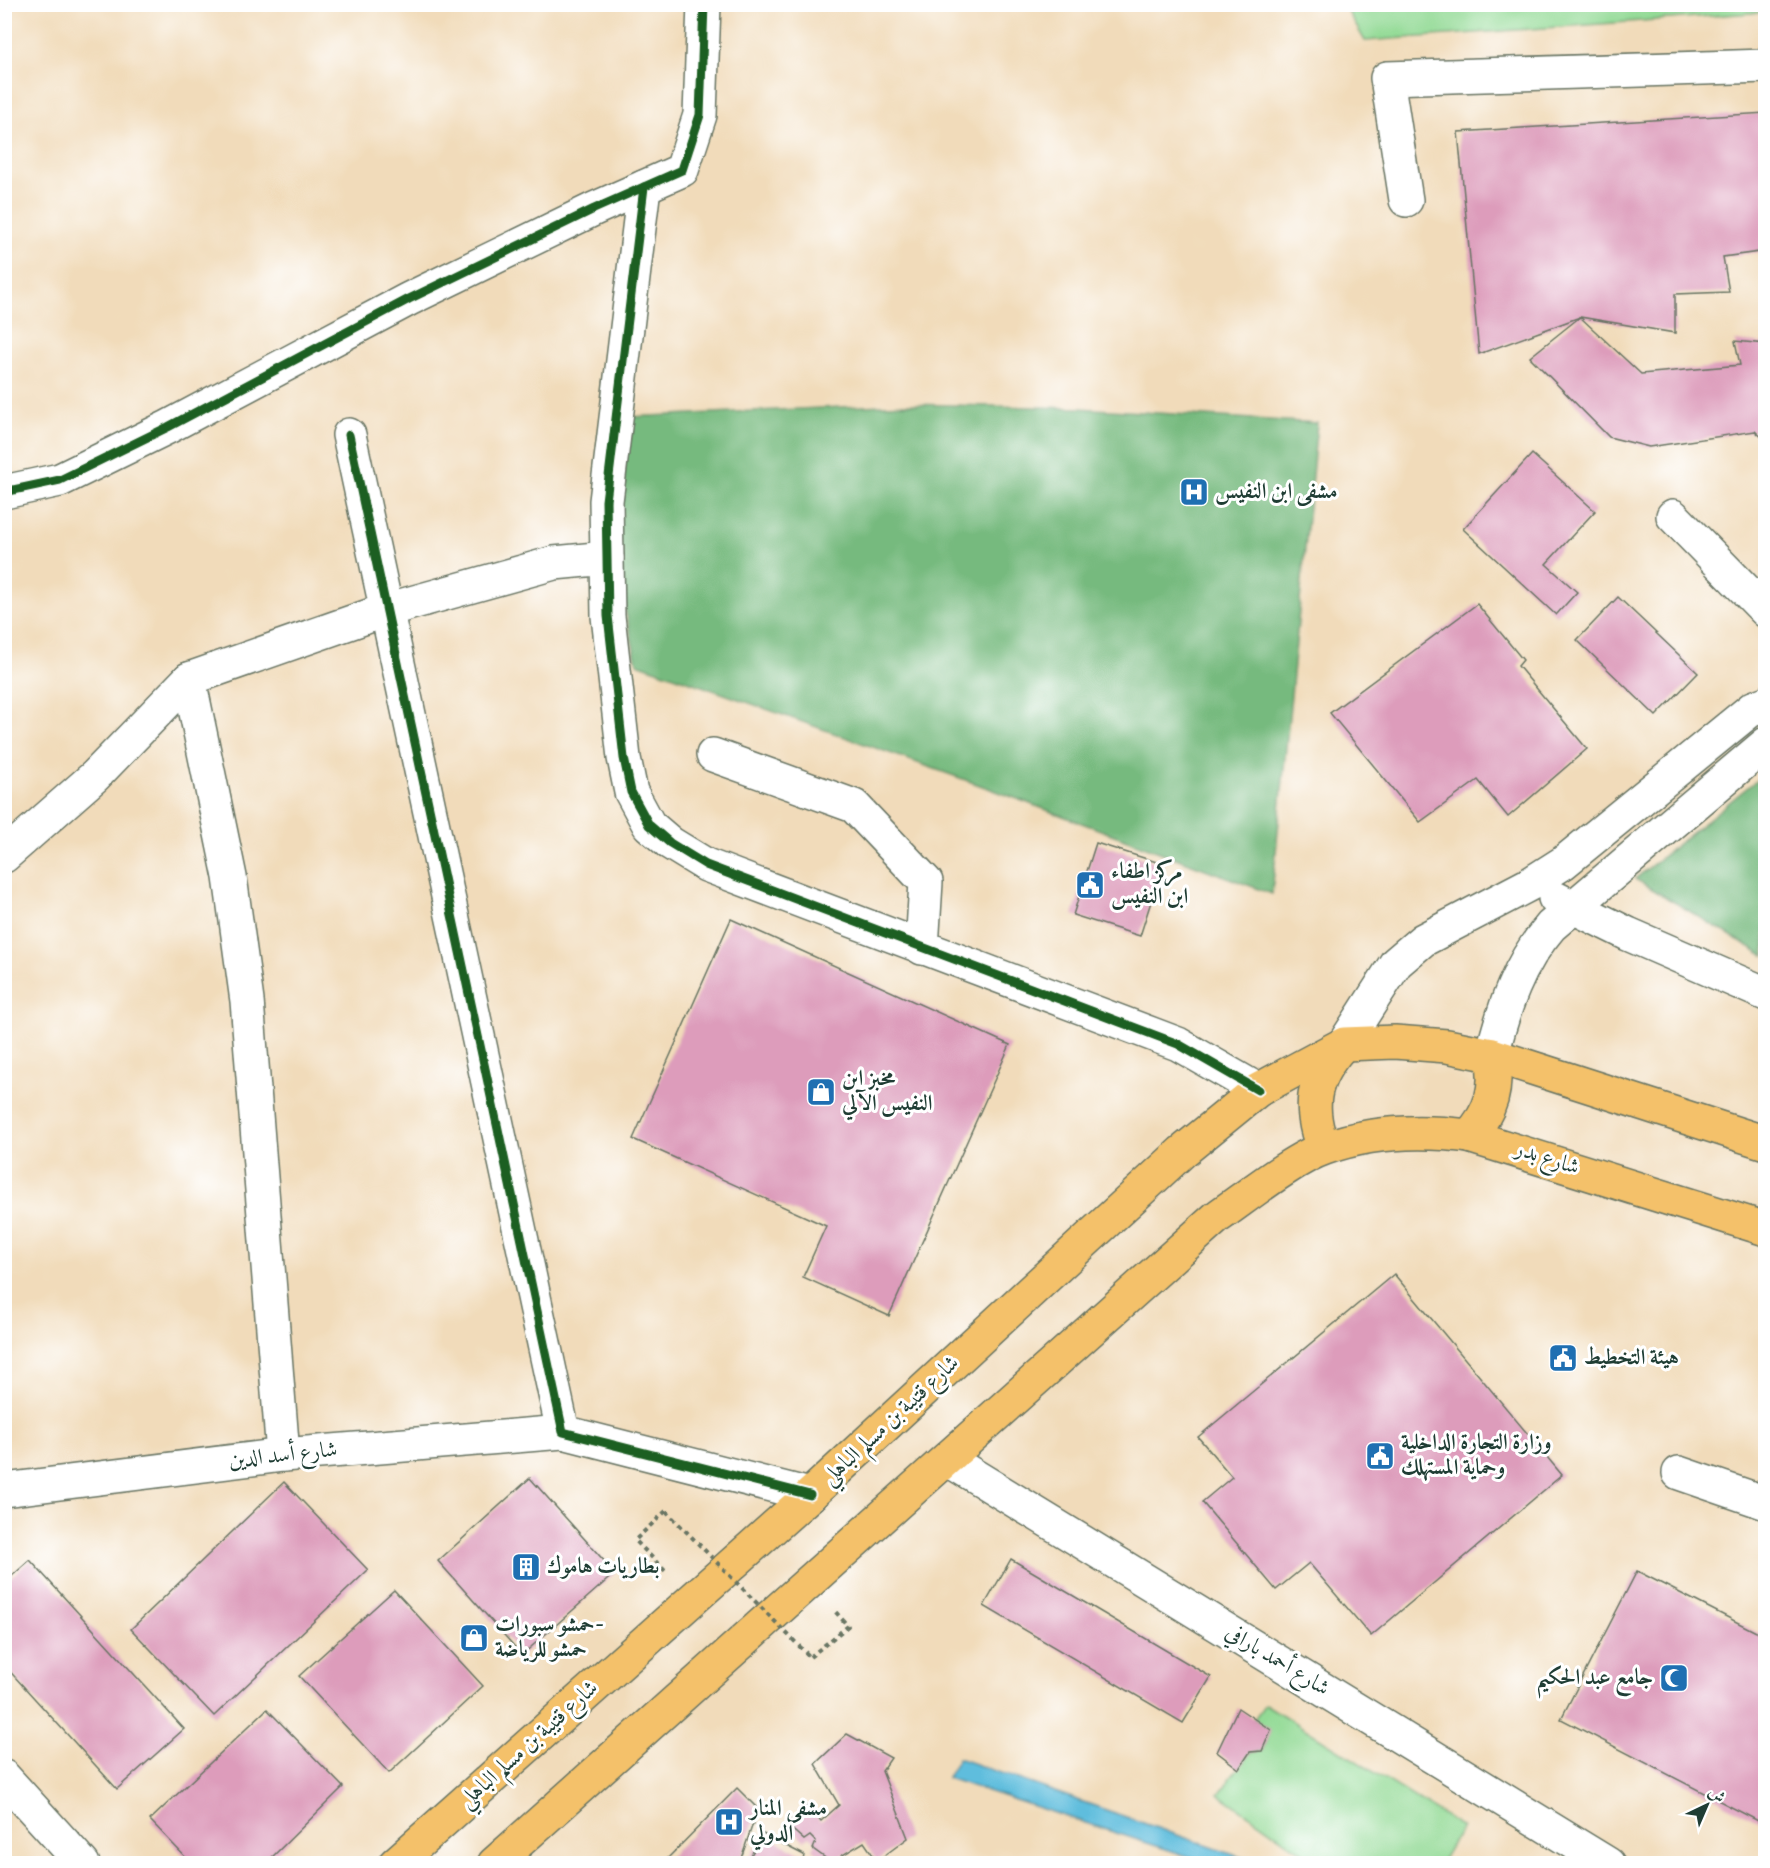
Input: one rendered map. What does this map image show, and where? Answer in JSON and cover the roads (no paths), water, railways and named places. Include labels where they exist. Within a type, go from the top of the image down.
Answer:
[{"type":"main road","points":[[494,1863],[1217,1217],[1269,1180],[1323,1148],[1315,1127],[1313,1104],[1318,1081],[1329,1060],[1344,1044],[1395,1042],[1447,1046],[1492,1055],[1766,1143]]},
{"type":"main road","name":"شارع قتيبة بن مسلم الباهلي","points":[[395,1863],[810,1495],[1182,1152],[1258,1089],[1344,1044]]},
{"type":"main road","points":[[1470,1136],[1484,1119],[1493,1099],[1496,1077],[1492,1055]]},
{"type":"main road","name":"شارع بدر","points":[[1323,1148],[1391,1133],[1432,1131],[1470,1136],[1766,1229]]},
{"type":"street","points":[[4,492],[60,480],[168,427],[409,299],[681,170],[700,115],[704,4]]},
{"type":"street","points":[[1406,200],[1387,78],[1766,66]]},
{"type":"street","points":[[644,187],[606,501],[608,616],[624,758],[631,792],[649,825],[670,843],[706,865],[1178,1044],[1258,1089]]},
{"type":"street","points":[[349,435],[563,1432]]},
{"type":"street","points":[[1673,516],[1766,612]]},
{"type":"street","points":[[4,856],[95,776],[189,679],[386,610],[554,563],[607,558]]},
{"type":"street","points":[[189,679],[230,877],[247,1001],[283,1455]]},
{"type":"street","points":[[1344,1044],[1396,963],[1423,940],[1530,884],[1563,863],[1753,708],[1766,703]]},
{"type":"street","points":[[1492,1055],[1510,996],[1526,958],[1551,926],[1766,744]]},
{"type":"street","points":[[713,755],[854,806],[926,882],[922,948]]},
{"type":"street","points":[[1530,884],[1572,908],[1766,994]]},
{"type":"street","name":"شارع أسد الدين","points":[[4,1490],[283,1455],[563,1432],[810,1495]]},
{"type":"street","name":"شارع أحمد بارافي","points":[[947,1459],[1608,1863]]},
{"type":"street","points":[[1679,1473],[1766,1503]]},
{"type":"street","points":[[4,1777],[82,1863]]},
{"type":"water","points":[[958,1758],[1257,1863],[1209,1863],[947,1778]]},
{"type":"place","name":"مشفى ابن النفيس","points":[[1194,492]]},
{"type":"place","name":"مركز اطفاء ابن النفيس","points":[[1090,885]]},
{"type":"place","name":"مخبز ابن النفيس الآلي","points":[[821,1092]]},
{"type":"place","name":"هيئة التخطيط","points":[[1563,1358]]},
{"type":"place","name":"وزارة التجارة الداخلية وحماية المستهلك","points":[[1380,1456]]},
{"type":"place","name":"بطاريات هاموك","points":[[526,1567]]},
{"type":"place","name":"حمشو سبورات- حمشو للرياضة","points":[[474,1638]]},
{"type":"place","name":"جامع عبد الحكيم","points":[[1674,1678]]},
{"type":"place","name":"مشفى المنار الدولي","points":[[729,1822]]}]
